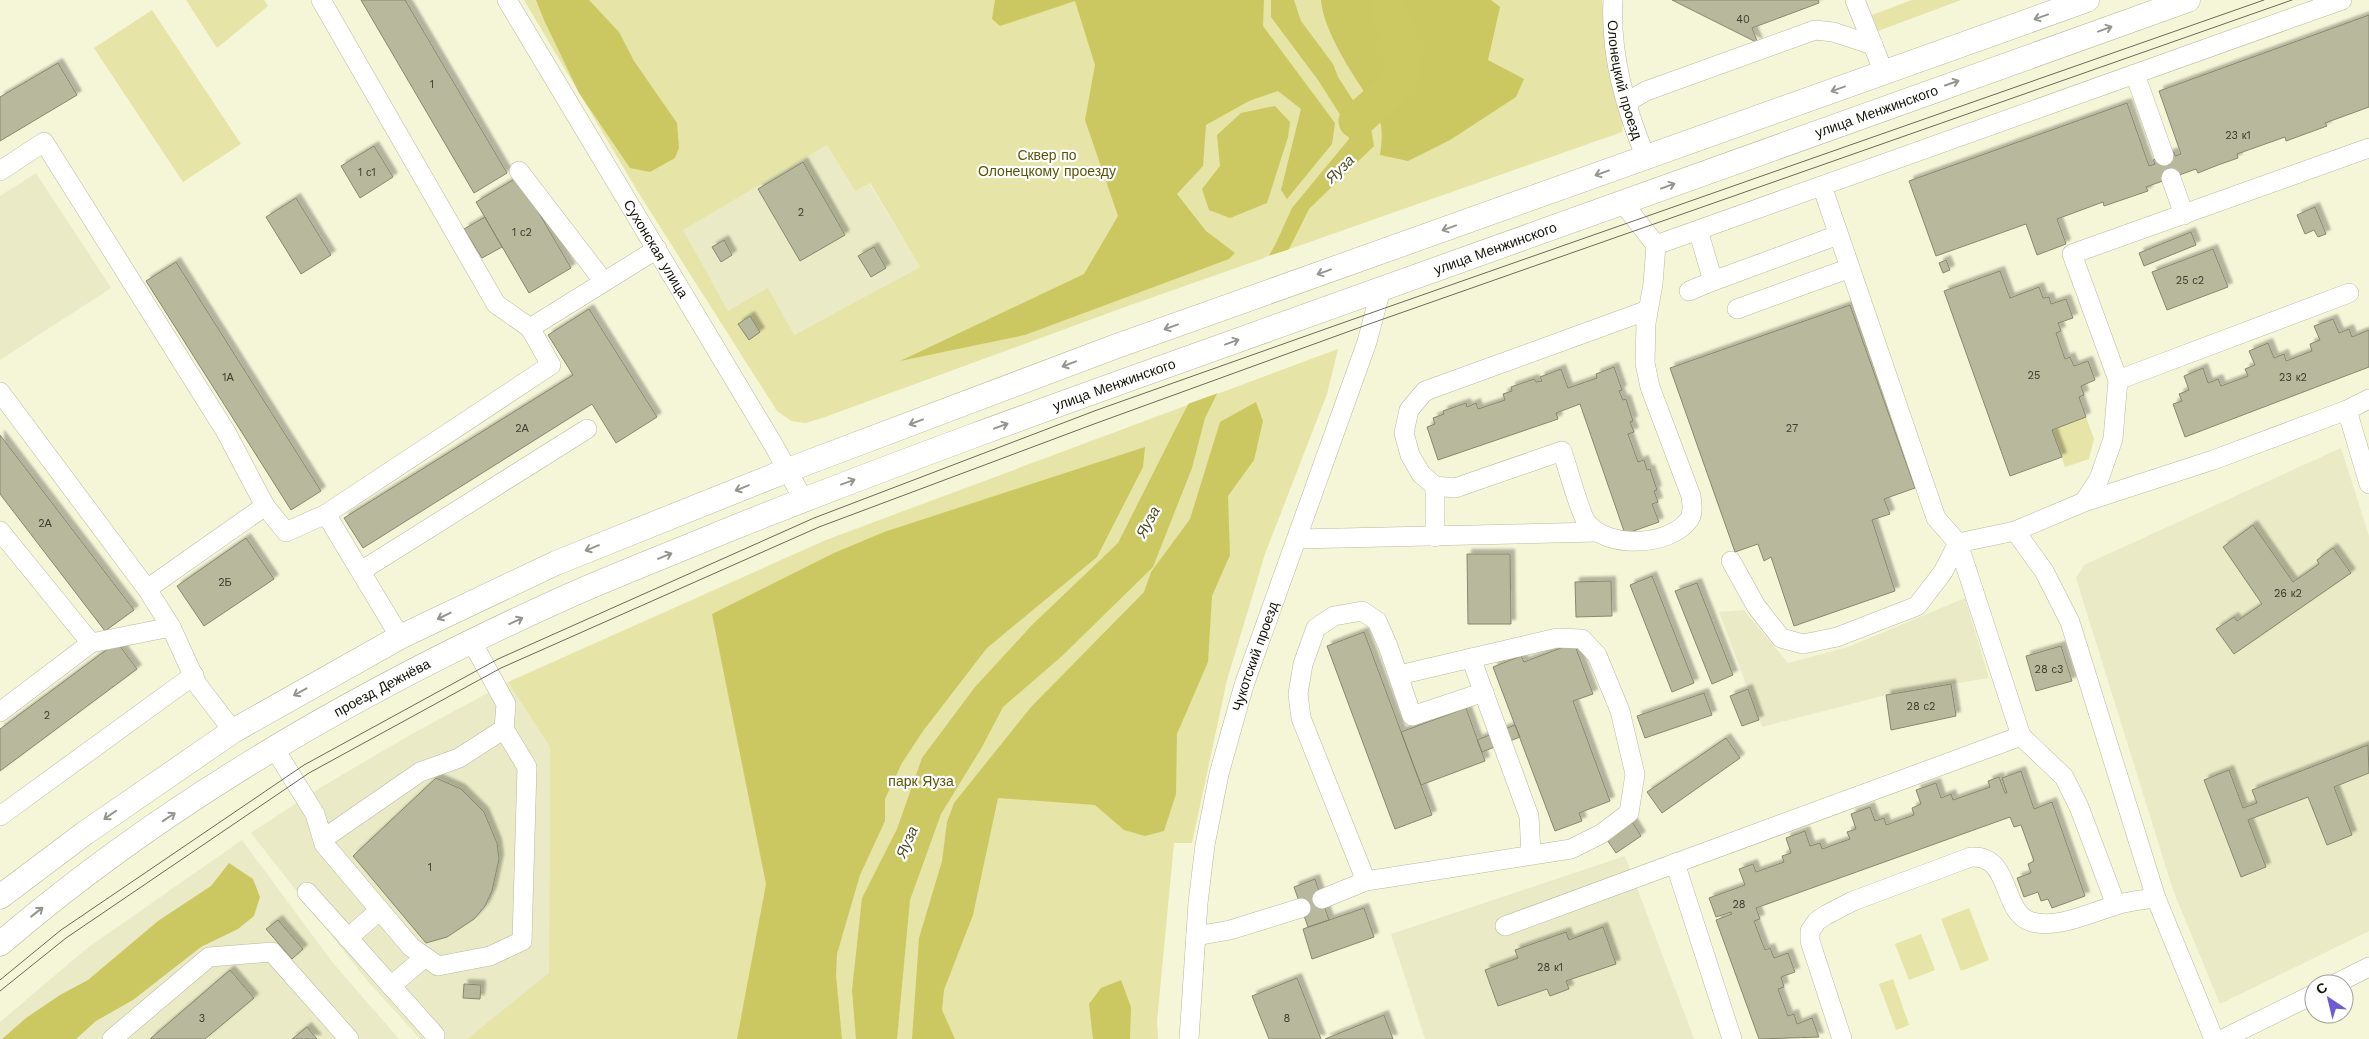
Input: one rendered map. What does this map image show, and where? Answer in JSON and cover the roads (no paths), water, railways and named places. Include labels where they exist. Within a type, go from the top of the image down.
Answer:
[{"type":"main road","points":[[0,897],[85,833],[233,731],[400,637],[556,563],[788,470],[1114,347],[2087,0]]},
{"type":"main road","name":"улица Менжинского","points":[[803,499],[1103,388],[2188,0]]},
{"type":"main road","name":"проезд Дежнёва","points":[[0,944],[110,857],[294,735],[472,642],[574,593],[803,499]]},
{"type":"street","points":[[0,171],[44,142],[226,432],[266,506],[286,532],[326,514],[551,366],[530,328],[496,304],[321,0]]},
{"type":"street","name":"Сухонская улица","points":[[507,0],[657,249],[788,470],[803,499]]},
{"type":"street","name":"Олонецкий проезд","points":[[1613,0],[1612,28],[1616,64],[1646,158]]},
{"type":"street","points":[[1855,0],[1884,73]]},
{"type":"street","points":[[1656,245],[2342,0]]},
{"type":"street","points":[[1627,102],[1646,92],[1815,30],[1834,32],[1873,45]]},
{"type":"street","points":[[2135,74],[2164,156]]},
{"type":"street","points":[[2084,502],[2099,479],[2113,439],[2118,380],[2072,254],[2369,148]]},
{"type":"street","points":[[519,171],[604,282]]},
{"type":"street","points":[[2171,178],[2184,214]]},
{"type":"street","points":[[1822,186],[1936,518],[1958,543],[2021,736],[2064,777],[2079,806],[2116,905]]},
{"type":"street","points":[[1622,202],[1656,245],[1653,284],[1646,323],[1645,363],[1650,387],[1691,496],[1693,510],[1689,521],[1658,538],[1627,542],[1603,537],[1587,522],[1562,451],[1456,488],[1435,486],[1421,474],[1410,455],[1404,433],[1409,410],[1425,391],[1648,310]]},
{"type":"street","points":[[1698,230],[1713,281]]},
{"type":"street","points":[[1689,291],[1838,236]]},
{"type":"street","points":[[530,328],[657,249]]},
{"type":"street","points":[[1737,309],[1850,268]]},
{"type":"street","name":"Чукотский проезд","points":[[1189,1039],[1196,936],[1206,846],[1219,774],[1244,685],[1298,539],[1367,342],[1382,289]]},
{"type":"street","points":[[2118,380],[2349,293]]},
{"type":"street","points":[[0,392],[147,589],[171,626],[197,684],[233,731]]},
{"type":"street","points":[[1958,543],[2014,531],[2084,502],[2213,460],[2369,400]]},
{"type":"street","points":[[2347,410],[2369,484]]},
{"type":"street","points":[[360,571],[588,429]]},
{"type":"street","points":[[1435,486],[1435,536]]},
{"type":"street","points":[[147,589],[266,506]]},
{"type":"street","points":[[326,514],[400,637]]},
{"type":"street","points":[[0,531],[90,643]]},
{"type":"street","points":[[2014,531],[2044,571],[2070,622],[2156,898],[2214,1039]]},
{"type":"street","points":[[1298,539],[1597,532]]},
{"type":"street","points":[[1731,561],[1756,606],[1781,638],[1803,644],[1837,637],[1917,606],[1943,572],[1958,543]]},
{"type":"street","points":[[1366,881],[1301,718],[1298,694],[1303,664],[1316,628],[1334,616],[1362,611],[1377,621],[1399,675],[1412,716],[1484,692]]},
{"type":"street","points":[[0,712],[90,643],[171,626]]},
{"type":"street","points":[[1322,899],[1366,881],[1570,849],[1601,834],[1629,813],[1635,774],[1620,711],[1597,655],[1582,639],[1556,638],[1399,675]]},
{"type":"street","points":[[274,748],[315,814],[324,844],[411,947],[438,966],[490,956],[522,941],[527,767],[504,729],[506,704],[472,642]]},
{"type":"street","points":[[1471,658],[1529,816],[1531,854]]},
{"type":"street","points":[[0,816],[194,675]]},
{"type":"street","points":[[323,839],[420,772],[459,758],[504,729]]},
{"type":"street","points":[[1505,926],[2021,736]]},
{"type":"street","points":[[1842,1039],[1810,942],[1810,931],[1817,921],[1853,901],[1971,857],[1981,856],[1991,861],[1998,870],[2020,916],[2031,922],[2061,922],[2116,905],[2156,898]]},
{"type":"street","points":[[1674,864],[1732,1039]]},
{"type":"street","points":[[307,892],[435,1035]]},
{"type":"street","points":[[1196,936],[1230,930],[1301,908]]},
{"type":"street","points":[[348,938],[380,910]]},
{"type":"street","points":[[112,1039],[209,957],[272,952],[349,1039]]},
{"type":"street","points":[[391,986],[425,957]]},
{"type":"street","points":[[2354,974],[2369,967]]},
{"type":"street","points":[[2223,1039],[2304,999]]},
{"type":"water","name":"Яуза","points":[[1271,0],[1294,0],[1301,21],[1333,64],[1338,77],[1371,128],[1374,146],[1309,209],[1205,418],[1192,468],[1153,567],[1062,656],[1003,707],[982,747],[941,814],[910,900],[897,1039],[856,1039],[852,990],[862,898],[897,829],[922,758],[975,687],[1032,625],[1118,543],[1183,414],[1276,243],[1292,208],[1349,139],[1346,124],[1318,80],[1271,17]]},
{"type":"water","points":[[1275,106],[1290,122],[1288,137],[1267,203],[1230,218],[1209,210],[1202,189],[1220,166],[1217,135],[1241,113]]},
{"type":"waterway","points":[[1356,121],[1383,97],[1402,74],[1399,34],[1389,16],[1389,0]]},
{"type":"tram line","points":[[0,980],[61,930],[304,765],[498,659],[814,518],[1097,410],[2264,0]]},
{"type":"tram line","points":[[0,991],[66,938],[309,773],[501,668],[819,527],[1372,323],[2292,0]]},
{"type":"park label","name":"Сквер по Олонецкому проезду","points":[[1047,164]]},
{"type":"park label","name":"парк Яуза","points":[[921,781]]}]
